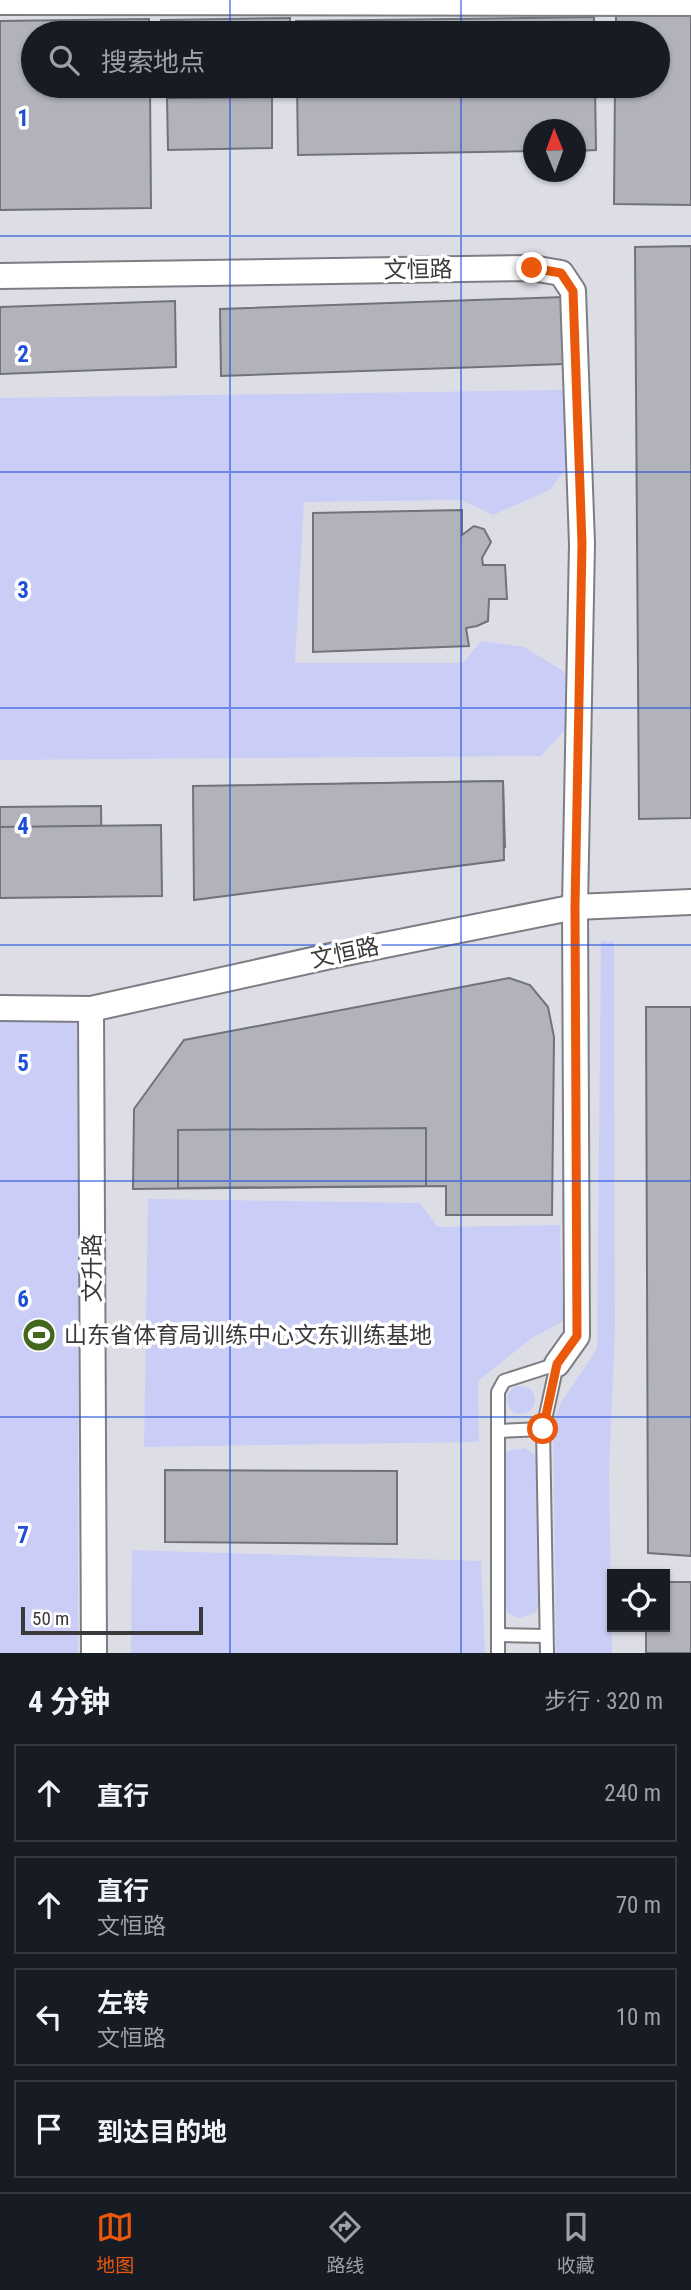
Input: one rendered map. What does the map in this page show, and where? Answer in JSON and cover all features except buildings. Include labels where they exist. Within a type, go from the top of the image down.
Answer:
[{"type":"street","points":[[0,2],[691,3]]},
{"type":"street","name":"文恒路","points":[[0,276],[532,268],[561,273],[573,291],[575,314],[582,544],[575,907]]},
{"type":"street","name":"文恒路","points":[[0,1008],[91,1009],[335,955],[575,907],[691,902]]},
{"type":"street","points":[[557,1364],[577,1336],[575,907]]},
{"type":"street","name":"文升路","points":[[91,1009],[94,1653]]},
{"type":"lane","points":[[498,1653],[498,1392],[504,1381],[557,1364],[543,1429],[547,1653]]},
{"type":"lane","points":[[498,1431],[543,1429]]},
{"type":"lane","points":[[498,1635],[546,1636]]},
{"type":"shaded area","points":[[563,390],[568,466],[550,490],[493,515],[461,500],[304,502],[295,663],[462,663],[482,641],[524,647],[573,677],[574,720],[541,756],[0,760],[0,398]]},
{"type":"shaded area","points":[[601,941],[614,942],[615,1329],[609,1473],[611,1569],[607,1569],[607,1632],[612,1632],[612,1653],[556,1653],[553,1424],[562,1401],[597,1349]]},
{"type":"shaded area","name":"山东省体育局训练中心文东训练基地","points":[[78,1016],[78,1653],[0,1653],[0,1017]]},
{"type":"shaded area","points":[[148,1199],[420,1203],[438,1227],[560,1225],[563,1321],[532,1338],[478,1381],[479,1442],[144,1447]]},
{"type":"shaded area","points":[[521,1386],[531,1390],[535,1400],[531,1410],[521,1414],[511,1410],[507,1400],[511,1390]]},
{"type":"shaded area","points":[[525,1448],[535,1455],[536,1461],[540,1604],[535,1613],[519,1618],[508,1613],[503,1599],[502,1458],[508,1451]]},
{"type":"shaded area","points":[[132,1550],[481,1561],[485,1653],[131,1653]]},
{"type":"place","name":"山东省体育局训练中心文东训练基地","points":[[39,1335]]},
{"type":"route","points":[[532,268],[561,273],[573,291],[582,544],[575,907],[577,1336],[557,1364],[543,1429]]}]
